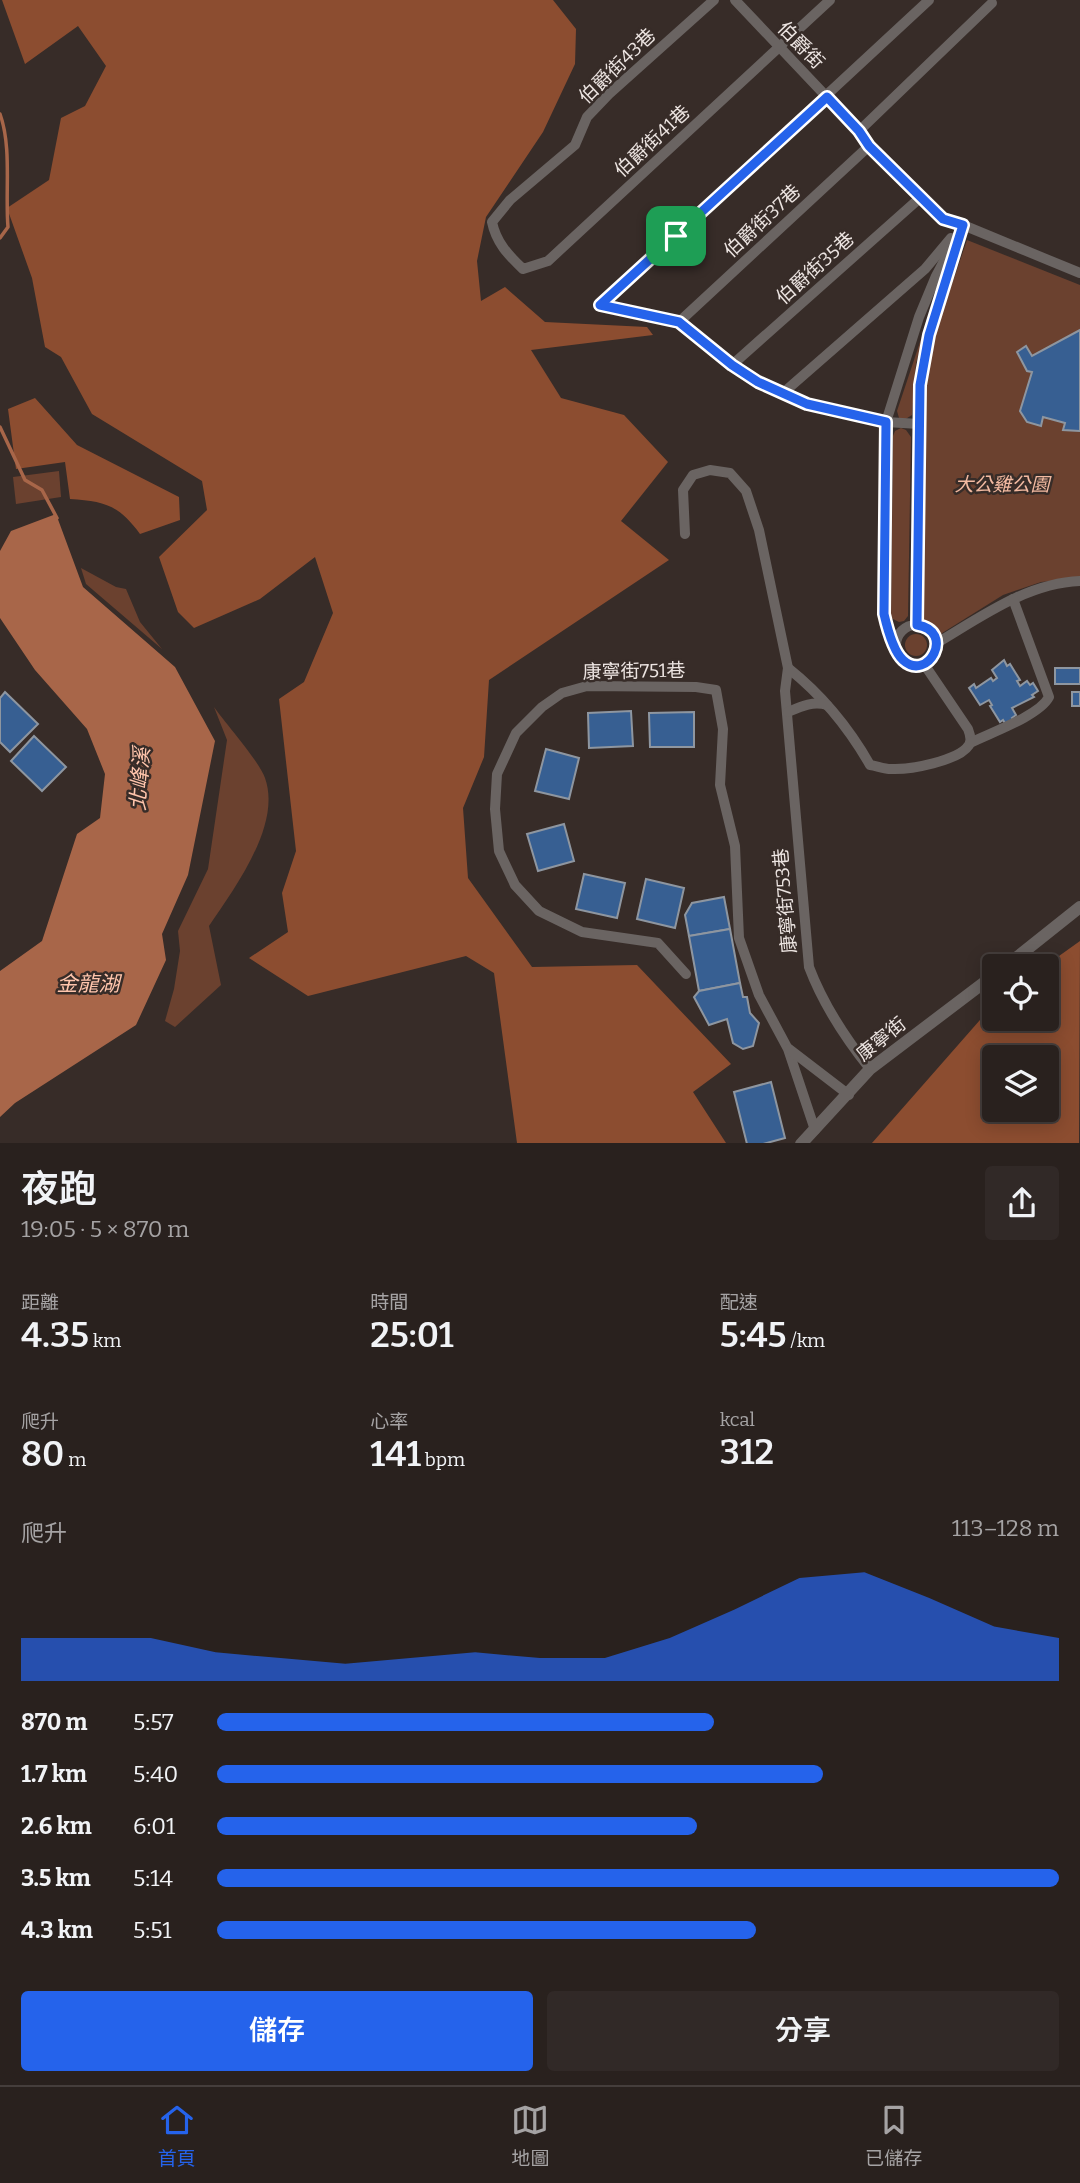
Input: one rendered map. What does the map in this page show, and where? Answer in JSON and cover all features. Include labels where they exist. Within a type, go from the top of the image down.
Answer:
[{"type":"street","name":"伯爵街43巷","points":[[548,261],[523,269],[494,236],[492,222],[510,200],[575,145],[587,117],[609,94],[714,0]]},
{"type":"street","name":"伯爵街","points":[[735,0],[859,131],[869,146],[943,219],[1080,273]]},
{"type":"street","name":"伯爵街41巷","points":[[548,261],[830,0]]},
{"type":"street","points":[[919,424],[886,422],[807,404],[758,382],[732,365],[679,322],[600,305],[929,0]]},
{"type":"street","points":[[859,131],[992,3]]},
{"type":"street","name":"伯爵街37巷","points":[[679,322],[869,146]]},
{"type":"street","name":"伯爵街35巷","points":[[732,365],[921,197]]},
{"type":"street","points":[[783,393],[925,269],[963,225]]},
{"type":"street","points":[[896,646],[896,640],[904,628],[917,625],[929,629],[937,643],[935,653],[924,664],[907,663],[901,659],[891,638],[884,614],[886,422],[919,317],[936,276],[963,225]]},
{"type":"street","points":[[917,625],[920,385],[929,335],[963,225]]},
{"type":"street","points":[[685,534],[683,490],[693,475],[709,470],[730,473],[746,491],[759,530],[788,668],[828,705],[870,765],[891,769],[934,764],[1045,704],[1049,696],[1013,599]]},
{"type":"street","points":[[937,643],[1013,599],[1039,588],[1080,581]]},
{"type":"street","points":[[924,664],[968,729],[970,743]]},
{"type":"street","name":"康寧街753巷","points":[[788,668],[785,685],[809,967],[817,989],[848,1042],[870,1069]]},
{"type":"street","name":"康寧街751巷","points":[[686,974],[658,943],[582,932],[539,911],[515,885],[499,851],[495,809],[497,774],[516,733],[542,706],[562,693],[587,686],[696,687],[716,690],[723,729],[719,785],[735,846],[739,938],[759,995],[789,1049],[815,1130]]},
{"type":"street","points":[[789,712],[809,704],[828,705]]},
{"type":"street","points":[[1023,954],[1077,915]]},
{"type":"street","name":"康寧街","points":[[801,1143],[849,1095],[870,1069],[982,984]]},
{"type":"street","name":"康寧街751巷","points":[[789,1049],[849,1095]]},
{"type":"green space","name":"大公雞公園","points":[[967,240],[1080,285],[1080,578],[1041,582],[1003,595],[939,635],[935,627],[922,618],[926,390],[936,331]]},
{"type":"green space","points":[[943,273],[916,363],[912,415],[904,420],[899,418],[897,411]]},
{"type":"green space","points":[[901,428],[911,437],[908,616],[899,622],[891,618],[893,436],[895,431]]},
{"type":"green space","points":[[59,471],[61,497],[16,504],[13,477]]},
{"type":"green space","points":[[81,568],[116,587],[126,589],[140,622],[162,649],[86,584]]},
{"type":"green space","points":[[916,634],[924,637],[927,645],[924,653],[916,656],[908,653],[905,645],[908,637]]},
{"type":"green space","points":[[214,707],[262,771],[268,796],[267,816],[253,856],[209,926],[221,985],[175,1027],[165,1021],[180,951],[178,931],[208,869],[227,740]]},
{"type":"shaded area","points":[[2,0],[553,0],[576,29],[575,64],[543,132],[486,217],[477,261],[481,301],[505,287],[545,322],[647,327],[653,335],[531,350],[561,398],[624,415],[668,462],[621,521],[669,560],[489,680],[484,757],[463,808],[468,878],[532,967],[637,965],[731,1064],[693,1092],[726,1143],[517,1143],[494,973],[466,956],[308,996],[249,958],[288,932],[282,893],[296,851],[279,699],[304,682],[333,613],[315,557],[260,599],[194,628],[178,612],[159,557],[207,510],[202,481],[92,414],[61,357],[45,347],[32,278],[7,208],[49,180],[61,118],[85,106],[106,66],[78,26],[25,64]]},
{"type":"shaded area","points":[[35,398],[77,445],[179,497],[180,520],[140,534],[125,517],[110,506],[70,499],[65,462],[16,469],[8,409]]},
{"type":"shaded area","points":[[1080,941],[1079,1143],[872,1143],[982,1018],[982,1031],[1059,1031],[1059,956]]},
{"type":"water","name":"金龍湖","points":[[56,514],[83,587],[175,667],[215,741],[188,875],[162,934],[166,960],[136,1025],[15,1103],[0,1117],[0,971],[42,941],[77,834],[100,818],[105,774],[87,729],[35,670],[0,618],[0,551],[11,531]]},
{"type":"building","points":[[1080,330],[1080,431],[1063,430],[1065,423],[1043,417],[1041,426],[1027,422],[1020,411],[1032,372],[1027,371],[1017,352],[1026,346],[1032,356]]},
{"type":"building","points":[[1004,660],[1007,666],[1010,664],[1020,680],[1017,681],[1020,686],[1027,681],[1030,685],[1033,683],[1038,691],[1032,695],[1034,697],[1012,708],[1016,715],[1012,718],[1014,721],[1006,725],[1003,720],[1000,722],[989,700],[980,705],[969,688],[974,684],[976,688],[991,678],[993,681],[997,678],[992,670]]},
{"type":"building","points":[[1055,668],[1080,668],[1080,684],[1055,684]]},
{"type":"building","points":[[5,692],[38,724],[10,752],[0,742],[0,698]]},
{"type":"building","points":[[1072,692],[1080,692],[1080,706],[1072,706]]},
{"type":"building","points":[[631,711],[633,746],[589,748],[588,713]]},
{"type":"building","points":[[694,712],[694,747],[650,747],[649,713]]},
{"type":"building","points":[[34,736],[66,767],[42,791],[11,761]]},
{"type":"building","points":[[546,749],[579,758],[569,799],[535,791]]},
{"type":"building","points":[[564,824],[574,861],[538,871],[527,834]]},
{"type":"building","points":[[584,874],[625,883],[617,918],[576,909]]},
{"type":"building","points":[[646,879],[684,888],[675,928],[637,919]]},
{"type":"building","points":[[724,897],[730,929],[689,936],[685,915],[692,903]]},
{"type":"building","points":[[730,929],[740,983],[699,991],[689,936]]},
{"type":"building","points":[[740,983],[743,997],[747,997],[750,1013],[759,1023],[753,1046],[743,1049],[733,1043],[727,1019],[709,1025],[694,997],[699,991]]},
{"type":"building","points":[[771,1082],[785,1138],[767,1143],[747,1143],[734,1092]]},
{"type":"waterway","name":"北峰溪","points":[[0,114],[7,155],[8,227],[0,238]]},
{"type":"waterway","name":"北峰溪","points":[[0,427],[25,480],[42,490],[57,518]]},
{"type":"route","points":[[827,97],[859,131],[869,146],[943,219],[963,225],[929,335],[920,385],[917,625],[929,629],[937,643],[932,659],[926,663],[913,665],[901,659],[884,614],[886,422],[807,404],[758,382],[732,365],[679,322],[600,305],[676,236],[827,97]]}]
